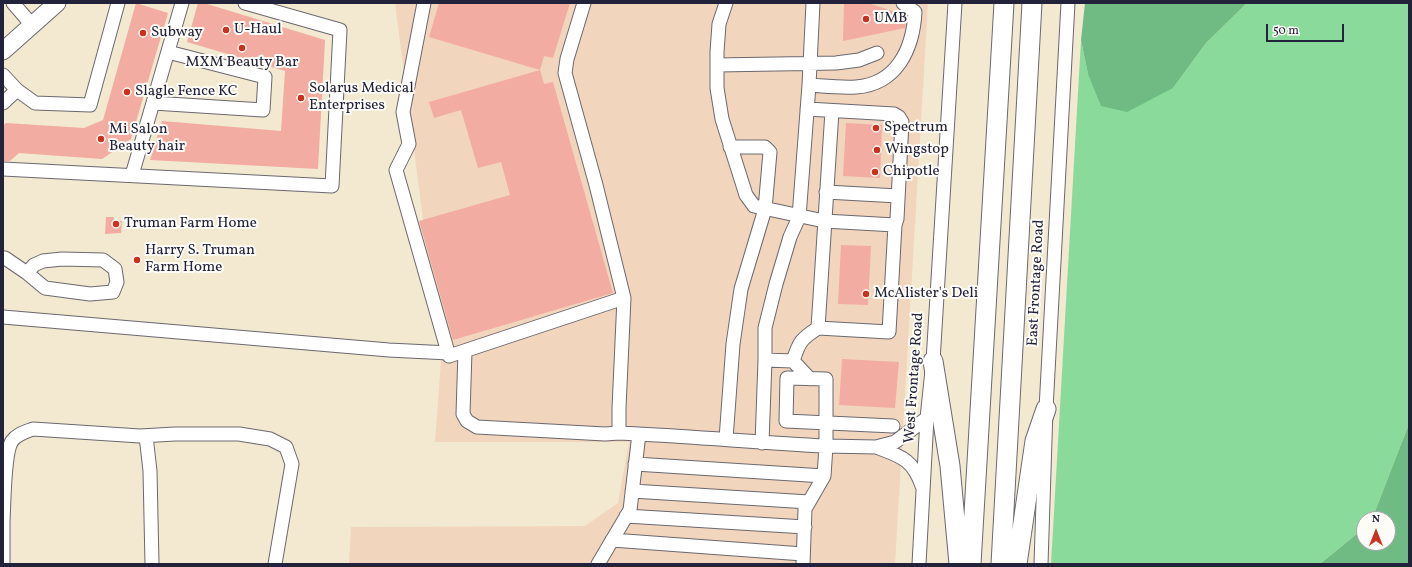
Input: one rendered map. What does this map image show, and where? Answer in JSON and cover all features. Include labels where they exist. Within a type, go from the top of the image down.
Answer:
[{"type":"highway","points":[[971,564],[1004,3]]},
{"type":"highway","points":[[1001,564],[1032,3]]},
{"type":"highway","points":[[933,361],[950,466],[959,564]]},
{"type":"highway","points":[[1017,564],[1035,441],[1046,409]]},
{"type":"main road","points":[[3,51],[57,3]]},
{"type":"street","points":[[13,3],[32,25]]},
{"type":"street","points":[[3,75],[17,90],[35,103],[90,105],[118,3]]},
{"type":"street","points":[[132,175],[182,3]]},
{"type":"street","points":[[3,169],[332,186],[340,30],[245,3]]},
{"type":"street","points":[[424,3],[403,112],[409,144],[396,170],[448,353]]},
{"type":"street","points":[[584,3],[567,59],[565,73],[596,185],[624,298],[618,408],[619,433]]},
{"type":"street","points":[[726,3],[719,24],[717,88],[722,119],[746,196],[754,206],[824,221],[895,225]]},
{"type":"street","points":[[762,443],[766,360],[765,328],[790,236],[799,216],[809,85],[813,3]]},
{"type":"street","points":[[809,85],[856,87],[872,84],[887,76],[901,64],[914,29],[915,12],[903,3]]},
{"type":"street","name":"West Frontage Road","points":[[919,564],[927,418],[933,361],[955,3]]},
{"type":"street","name":"East Frontage Road","points":[[1041,564],[1046,409],[1068,3]]},
{"type":"street","points":[[153,103],[263,110],[265,77],[168,52]]},
{"type":"street","points":[[717,65],[810,63],[836,64],[858,60],[877,53]]},
{"type":"street","points":[[3,104],[17,90]]},
{"type":"street","points":[[793,361],[798,344],[804,337],[818,328],[889,332],[895,225],[897,220],[902,122],[899,117],[894,114],[807,109]]},
{"type":"street","points":[[818,328],[832,110]]},
{"type":"street","points":[[726,438],[733,344],[741,289],[765,209],[770,152],[766,147],[730,147]]},
{"type":"street","points":[[826,192],[898,196]]},
{"type":"street","points":[[3,258],[27,273],[45,288],[90,294],[113,292],[116,282],[115,269],[103,260],[62,259],[43,261],[34,265],[27,273]]},
{"type":"street","points":[[3,317],[389,350],[448,353],[449,356],[624,298]]},
{"type":"street","points":[[465,351],[463,414],[467,421],[477,427],[605,434],[619,433],[726,438],[762,443],[876,447],[895,442],[927,418]]},
{"type":"street","points":[[766,360],[793,361],[810,379]]},
{"type":"street","points":[[612,540],[803,559],[806,508],[824,476],[826,446],[826,423],[826,379],[787,378],[786,421],[826,423],[893,426]]},
{"type":"street","points":[[3,564],[3,522],[8,453],[12,442],[18,435],[33,429],[146,436],[239,434],[270,439],[286,447],[292,464],[275,564]]},
{"type":"street","points":[[598,564],[630,510],[639,434]]},
{"type":"street","points":[[146,436],[150,471],[152,564]]},
{"type":"street","points":[[876,447],[906,460],[918,473],[924,489]]},
{"type":"street","points":[[635,464],[824,476]]},
{"type":"street","points":[[632,491],[809,502]]},
{"type":"street","points":[[626,516],[805,528]]},
{"type":"shaded area","points":[[395,3],[928,3],[895,564],[349,564],[351,527],[585,526],[618,503],[629,442],[435,442],[442,348],[437,327]]},
{"type":"green space","points":[[1085,3],[1247,3],[1206,43],[1173,88],[1127,112],[1101,106],[1088,74],[1081,40]]},
{"type":"green space","points":[[1247,3],[1409,3],[1409,424],[1375,511],[1356,511],[1356,535],[1320,564],[1051,564],[1081,40],[1088,74],[1173,88],[1206,43]]},
{"type":"green space","points":[[1409,424],[1409,564],[1320,564],[1356,535],[1356,551],[1396,551],[1396,511],[1375,511]]},
{"type":"building","points":[[136,3],[168,13],[131,139],[102,159],[19,153],[10,161],[3,161],[3,126],[6,123],[84,128],[103,120]]},
{"type":"building","points":[[198,3],[204,3],[325,40],[318,169],[150,160],[162,121],[281,131],[285,71],[187,42]]},
{"type":"building","points":[[439,3],[570,3],[553,58],[544,56],[540,70],[429,37]]},
{"type":"building","points":[[844,3],[868,3],[907,16],[905,28],[843,41]]},
{"type":"building","points":[[540,70],[544,84],[553,82],[613,293],[453,340],[419,221],[510,195],[501,162],[478,168],[461,110],[434,118],[429,102]]},
{"type":"building","points":[[846,123],[882,125],[880,178],[843,176]]},
{"type":"building","name":"Truman Farm Home","points":[[106,217],[114,217],[114,220],[122,221],[121,233],[105,234]]},
{"type":"building","points":[[841,245],[871,246],[868,305],[838,304]]},
{"type":"building","points":[[842,359],[899,362],[895,408],[839,405]]},
{"type":"place","name":"UMB","points":[[866,19]]},
{"type":"place","name":"U-Haul","points":[[226,30]]},
{"type":"place","name":"Subway","points":[[143,33]]},
{"type":"place","name":"MXM Beauty Bar","points":[[242,48]]},
{"type":"place","name":"Slagle Fence KC","points":[[127,92]]},
{"type":"place","name":"Solarus Medical Enterprises","points":[[301,98]]},
{"type":"place","name":"Spectrum","points":[[876,128]]},
{"type":"place","name":"Mi Salon Beauty hair","points":[[101,139]]},
{"type":"place","name":"Wingstop","points":[[877,150]]},
{"type":"place","name":"Chipotle","points":[[875,172]]},
{"type":"place","name":"Truman Farm Home","points":[[116,224]]},
{"type":"place","name":"Harry S. Truman Farm Home","points":[[137,260]]},
{"type":"place","name":"McAlister's Deli","points":[[866,294]]}]
